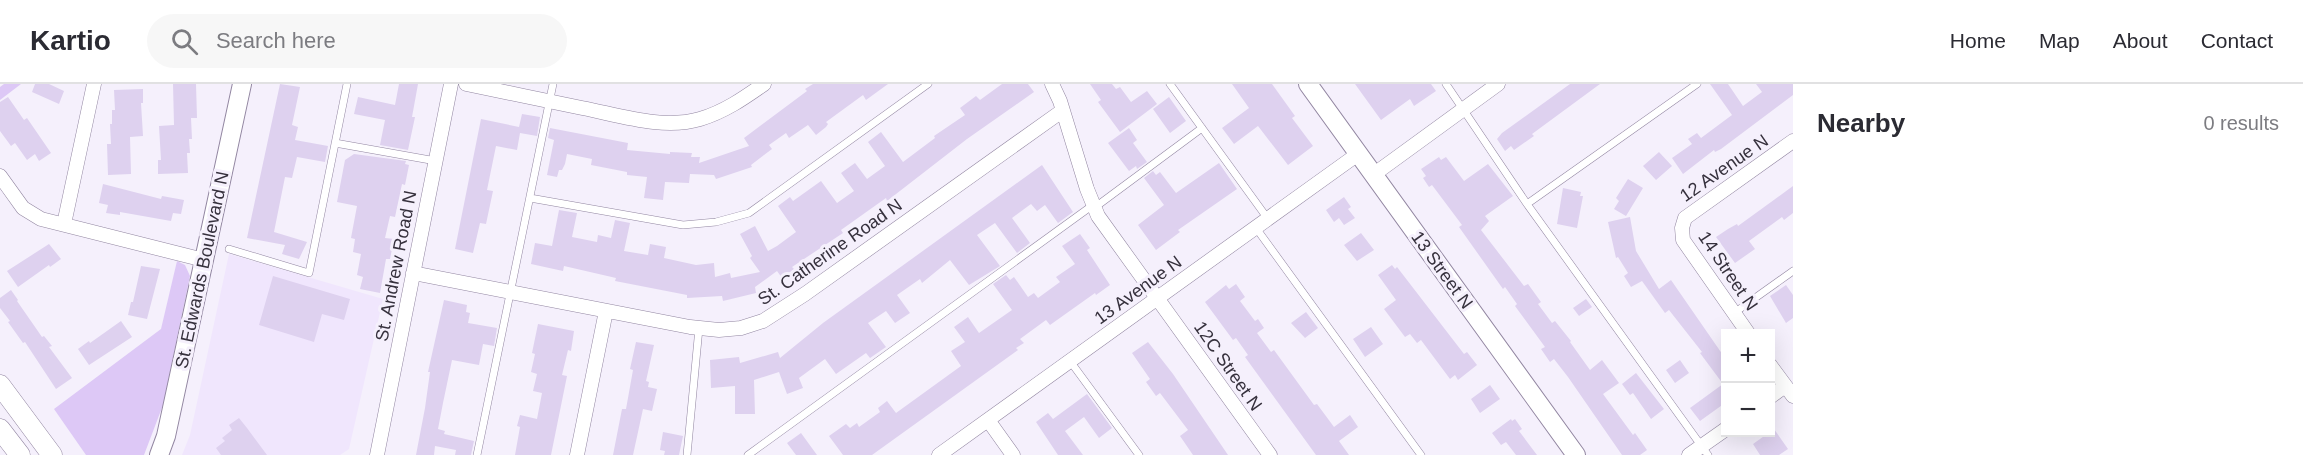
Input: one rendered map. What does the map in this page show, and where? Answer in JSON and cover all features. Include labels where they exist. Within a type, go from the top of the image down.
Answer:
[{"type":"main road","points":[[0,385],[52,455]]},
{"type":"main road","points":[[0,429],[20,455]]},
{"type":"street","points":[[64,224],[94,84]]},
{"type":"street","name":"St. Edwards Boulevard N","points":[[159,455],[166,436],[242,84]]},
{"type":"street","name":"St. Andrew Road N","points":[[377,455],[451,84]]},
{"type":"street","points":[[466,84],[648,120],[677,123],[699,119],[718,112],[735,104],[764,84]]},
{"type":"street","name":"12C Street N","points":[[1052,84],[1094,207],[1270,455]]},
{"type":"street","name":"13 Street N","points":[[1308,84],[1576,455]]},
{"type":"street","points":[[1373,175],[1498,84]]},
{"type":"street","name":"St. Catherine Road N","points":[[413,273],[699,328],[719,330],[753,325],[782,309],[1062,111]]},
{"type":"street","name":"12 Avenue N","points":[[1682,228],[1685,218],[1793,141]]},
{"type":"street","name":"13 Avenue N","points":[[939,455],[1358,154]]},
{"type":"street","points":[[0,176],[23,208],[41,219],[204,260]]},
{"type":"street","name":"14 Street N","points":[[1682,228],[1683,240],[1745,329]]},
{"type":"street","points":[[577,455],[606,311]]},
{"type":"street","points":[[1775,372],[1789,391]]},
{"type":"street","points":[[987,420],[1013,455]]},
{"type":"street","points":[[1689,455],[1704,450],[1721,433]]},
{"type":"lane","points":[[229,249],[309,273],[347,84]]},
{"type":"lane","points":[[477,455],[553,84]]},
{"type":"lane","points":[[530,198],[683,225],[740,218],[928,84]]},
{"type":"lane","points":[[1170,84],[1268,219]]},
{"type":"lane","points":[[1446,84],[1527,204],[1704,450]]},
{"type":"lane","points":[[1527,204],[1697,84]]},
{"type":"lane","points":[[748,455],[1202,128]]},
{"type":"lane","points":[[336,143],[436,161]]},
{"type":"lane","points":[[1256,228],[1421,455]]},
{"type":"lane","points":[[1734,313],[1793,271]]},
{"type":"lane","points":[[687,455],[699,328]]},
{"type":"lane","points":[[1071,361],[1139,455]]},
{"type":"shaded area","points":[[4,84],[21,84],[0,100],[0,87]]},
{"type":"shaded area","points":[[229,254],[383,299],[349,449],[340,455],[182,455],[190,435]]},
{"type":"shaded area","points":[[177,261],[185,265],[190,276],[163,405],[144,455],[86,455],[54,409],[161,329]]},
{"type":"building","points":[[35,84],[49,84],[64,91],[59,104],[32,92]]},
{"type":"building","points":[[173,84],[196,84],[197,118],[191,118],[192,139],[189,139],[190,153],[187,153],[188,173],[158,174],[158,160],[161,160],[159,126],[174,125]]},
{"type":"building","points":[[280,84],[300,87],[292,125],[298,127],[295,140],[328,146],[325,162],[297,157],[292,178],[285,177],[274,232],[307,242],[299,259],[282,254],[285,245],[247,238]]},
{"type":"building","points":[[399,84],[418,84],[412,117],[415,117],[408,150],[380,145],[385,120],[354,114],[358,97],[395,105]]},
{"type":"building","points":[[813,84],[888,84],[866,100],[863,95],[826,122],[828,124],[826,127],[816,135],[808,125],[789,138],[786,133],[769,145],[772,149],[751,165],[752,167],[716,179],[714,175],[690,174],[689,183],[665,182],[663,200],[644,198],[647,177],[627,175],[627,172],[591,165],[592,159],[567,154],[565,164],[562,170],[559,170],[557,177],[547,175],[554,140],[548,138],[550,128],[628,143],[627,150],[670,154],[670,152],[692,153],[691,157],[700,157],[699,163],[749,146],[744,138],[807,91],[805,89]]},
{"type":"building","points":[[1002,84],[1028,84],[1034,92],[967,139],[887,201],[886,198],[841,230],[843,233],[792,267],[794,269],[782,278],[777,271],[755,287],[756,293],[723,301],[722,296],[687,298],[687,295],[615,281],[616,278],[564,266],[563,271],[531,264],[535,243],[552,246],[559,210],[577,213],[572,237],[597,242],[598,235],[611,238],[615,220],[630,223],[624,251],[648,255],[650,244],[666,247],[664,258],[696,265],[714,263],[715,277],[730,273],[731,278],[760,272],[750,258],[752,256],[740,234],[755,226],[768,251],[777,246],[796,232],[778,206],[790,197],[793,201],[821,181],[837,203],[854,191],[841,173],[855,163],[867,179],[885,166],[868,142],[881,132],[903,162],[935,138],[934,136],[965,115],[960,108],[976,96],[980,100]]},
{"type":"building","points":[[1090,84],[1112,84],[1116,89],[1120,87],[1131,102],[1147,91],[1157,104],[1120,132],[1098,102],[1101,100]]},
{"type":"building","points":[[1232,84],[1272,84],[1295,116],[1292,118],[1313,146],[1288,165],[1258,126],[1234,144],[1222,128],[1249,108]]},
{"type":"building","points":[[1355,84],[1431,84],[1436,91],[1414,106],[1410,99],[1381,120]]},
{"type":"building","points":[[1570,84],[1600,84],[1532,134],[1534,136],[1514,150],[1511,146],[1505,151],[1497,139],[1502,133]]},
{"type":"building","points":[[1710,84],[1728,84],[1743,106],[1762,92],[1756,84],[1793,84],[1793,95],[1721,149],[1715,152],[1714,150],[1683,174],[1672,158],[1692,144],[1688,139],[1697,133],[1701,138],[1732,115]]},
{"type":"building","points":[[143,89],[143,103],[141,103],[143,136],[130,137],[131,174],[108,175],[107,144],[111,144],[110,124],[112,124],[112,110],[115,110],[114,90]]},
{"type":"building","points":[[8,97],[24,120],[27,118],[51,153],[39,161],[35,154],[27,160],[15,143],[11,146],[0,131],[0,102]]},
{"type":"building","points":[[1169,97],[1186,121],[1170,133],[1153,109]]},
{"type":"building","points":[[522,114],[540,117],[537,136],[520,133],[517,150],[496,146],[487,190],[493,191],[486,224],[480,223],[473,253],[455,249],[481,119],[519,127]]},
{"type":"building","points":[[1129,128],[1137,140],[1133,143],[1147,162],[1129,171],[1108,143]]},
{"type":"building","points":[[1659,152],[1672,166],[1656,180],[1643,166]]},
{"type":"building","points":[[354,154],[406,161],[405,164],[409,165],[405,185],[402,184],[395,217],[390,216],[385,238],[394,239],[390,259],[386,259],[380,293],[360,289],[363,277],[357,275],[361,254],[353,252],[355,239],[351,238],[357,206],[337,202],[345,160]]},
{"type":"building","points":[[1439,157],[1441,160],[1446,157],[1464,181],[1488,164],[1513,196],[1485,216],[1489,221],[1481,230],[1524,286],[1528,284],[1541,302],[1538,304],[1552,323],[1555,321],[1571,341],[1590,370],[1602,360],[1619,383],[1603,394],[1647,450],[1640,455],[1622,455],[1568,377],[1554,359],[1550,362],[1541,349],[1545,347],[1515,306],[1517,304],[1505,287],[1503,289],[1459,227],[1462,225],[1432,185],[1429,187],[1423,178],[1426,176],[1421,169]]},
{"type":"building","points":[[1219,163],[1237,189],[1178,230],[1180,232],[1156,250],[1138,225],[1164,205],[1144,178],[1153,171],[1156,175],[1160,172],[1176,193]]},
{"type":"building","points":[[1042,165],[1073,212],[1058,223],[1045,205],[1037,211],[1031,204],[1012,218],[1030,243],[1017,253],[995,223],[977,235],[1000,266],[969,285],[950,260],[922,283],[920,279],[897,295],[910,313],[895,323],[886,311],[868,323],[886,347],[870,358],[866,353],[836,374],[825,359],[799,378],[803,388],[787,394],[779,372],[754,380],[755,414],[735,414],[735,386],[711,388],[710,360],[739,357],[740,363],[778,352],[780,358],[823,323]]},
{"type":"building","points":[[1628,179],[1643,188],[1626,216],[1614,209],[1619,201],[1616,198]]},
{"type":"building","points":[[103,184],[161,199],[162,196],[184,200],[181,214],[173,213],[171,221],[120,212],[120,215],[106,213],[108,205],[99,203]]},
{"type":"building","points":[[1793,186],[1793,213],[1784,220],[1782,217],[1749,241],[1755,249],[1735,263],[1716,237],[1737,224],[1738,226]]},
{"type":"building","points":[[1563,188],[1581,192],[1580,196],[1583,196],[1577,228],[1557,224]]},
{"type":"building","points":[[1344,197],[1351,207],[1348,209],[1355,218],[1344,225],[1339,218],[1334,222],[1326,210]]},
{"type":"building","points":[[1630,217],[1636,251],[1659,289],[1671,280],[1721,352],[1721,381],[1700,353],[1702,352],[1669,310],[1665,313],[1642,281],[1631,287],[1624,276],[1628,273],[1618,257],[1616,258],[1608,222]]},
{"type":"building","points":[[1361,233],[1374,250],[1357,261],[1344,245]]},
{"type":"building","points":[[1080,234],[1090,248],[1087,250],[1110,285],[1050,325],[1046,320],[1020,339],[1024,343],[1016,348],[1018,350],[872,455],[843,455],[829,436],[846,424],[850,428],[857,423],[859,427],[880,412],[878,408],[887,401],[896,413],[961,366],[951,351],[965,342],[954,327],[968,317],[979,333],[1012,310],[993,284],[1006,275],[1010,280],[1014,277],[1028,297],[1034,293],[1038,298],[1060,282],[1056,277],[1075,264],[1062,246]]},
{"type":"building","points":[[49,244],[61,259],[18,287],[7,271]]},
{"type":"building","points":[[1392,265],[1395,269],[1397,267],[1464,354],[1467,352],[1477,365],[1458,380],[1455,375],[1450,379],[1421,340],[1417,343],[1410,334],[1405,337],[1384,309],[1396,300],[1378,275]]},
{"type":"building","points":[[141,266],[160,269],[147,319],[128,315]]},
{"type":"building","points":[[273,276],[350,299],[344,320],[322,314],[314,342],[259,325]]},
{"type":"building","points":[[1236,284],[1245,297],[1240,301],[1255,321],[1258,319],[1264,328],[1257,333],[1271,352],[1274,350],[1314,405],[1317,404],[1334,427],[1350,415],[1358,427],[1339,441],[1349,455],[1316,455],[1245,357],[1248,355],[1236,338],[1233,340],[1205,302],[1226,285],[1229,289]]},
{"type":"building","points":[[1786,285],[1793,295],[1793,318],[1786,323],[1770,296]]},
{"type":"building","points":[[11,290],[72,378],[56,389],[0,308],[0,298]]},
{"type":"building","points":[[1586,299],[1592,307],[1579,316],[1573,308]]},
{"type":"building","points":[[444,300],[467,305],[466,312],[470,313],[468,323],[497,328],[494,346],[483,344],[479,365],[452,360],[438,429],[445,431],[444,434],[474,441],[471,455],[455,455],[456,450],[435,446],[434,455],[416,455],[425,408],[430,372],[428,372]]},
{"type":"building","points":[[1306,312],[1318,328],[1305,338],[1291,323]]},
{"type":"building","points":[[121,321],[132,337],[89,365],[78,349]]},
{"type":"building","points":[[538,324],[574,331],[571,351],[568,350],[562,375],[567,376],[551,455],[515,455],[520,415],[537,419],[542,393],[533,391],[537,374],[531,372]]},
{"type":"building","points":[[1371,327],[1383,344],[1365,357],[1353,339]]},
{"type":"building","points":[[636,342],[654,345],[646,381],[649,382],[648,387],[657,389],[652,411],[643,409],[633,455],[613,455],[622,409],[626,409],[633,370],[630,369]]},
{"type":"building","points":[[1148,342],[1173,374],[1228,455],[1193,455],[1180,436],[1188,430],[1160,393],[1156,396],[1146,382],[1150,379],[1132,353]]},
{"type":"building","points":[[1680,360],[1689,373],[1675,383],[1666,370]]},
{"type":"building","points":[[1636,373],[1664,409],[1651,419],[1633,393],[1630,395],[1622,384]]},
{"type":"building","points":[[1490,385],[1500,399],[1480,413],[1471,399]]},
{"type":"building","points":[[1721,385],[1721,406],[1700,421],[1690,408]]},
{"type":"building","points":[[1087,394],[1112,428],[1099,438],[1084,417],[1065,431],[1083,455],[1058,455],[1036,422],[1048,413],[1053,419]]},
{"type":"building","points":[[239,418],[267,455],[221,455],[216,448],[225,441],[222,438],[232,430],[229,425]]},
{"type":"building","points":[[1511,419],[1512,421],[1515,419],[1522,429],[1519,431],[1537,455],[1516,455],[1506,442],[1501,445],[1492,433]]},
{"type":"building","points":[[1775,430],[1788,449],[1779,455],[1760,455],[1753,444],[1763,437],[1775,437]]},
{"type":"building","points":[[663,432],[683,436],[679,455],[664,455],[665,451],[660,450]]},
{"type":"building","points":[[801,433],[817,455],[796,455],[787,443]]}]
